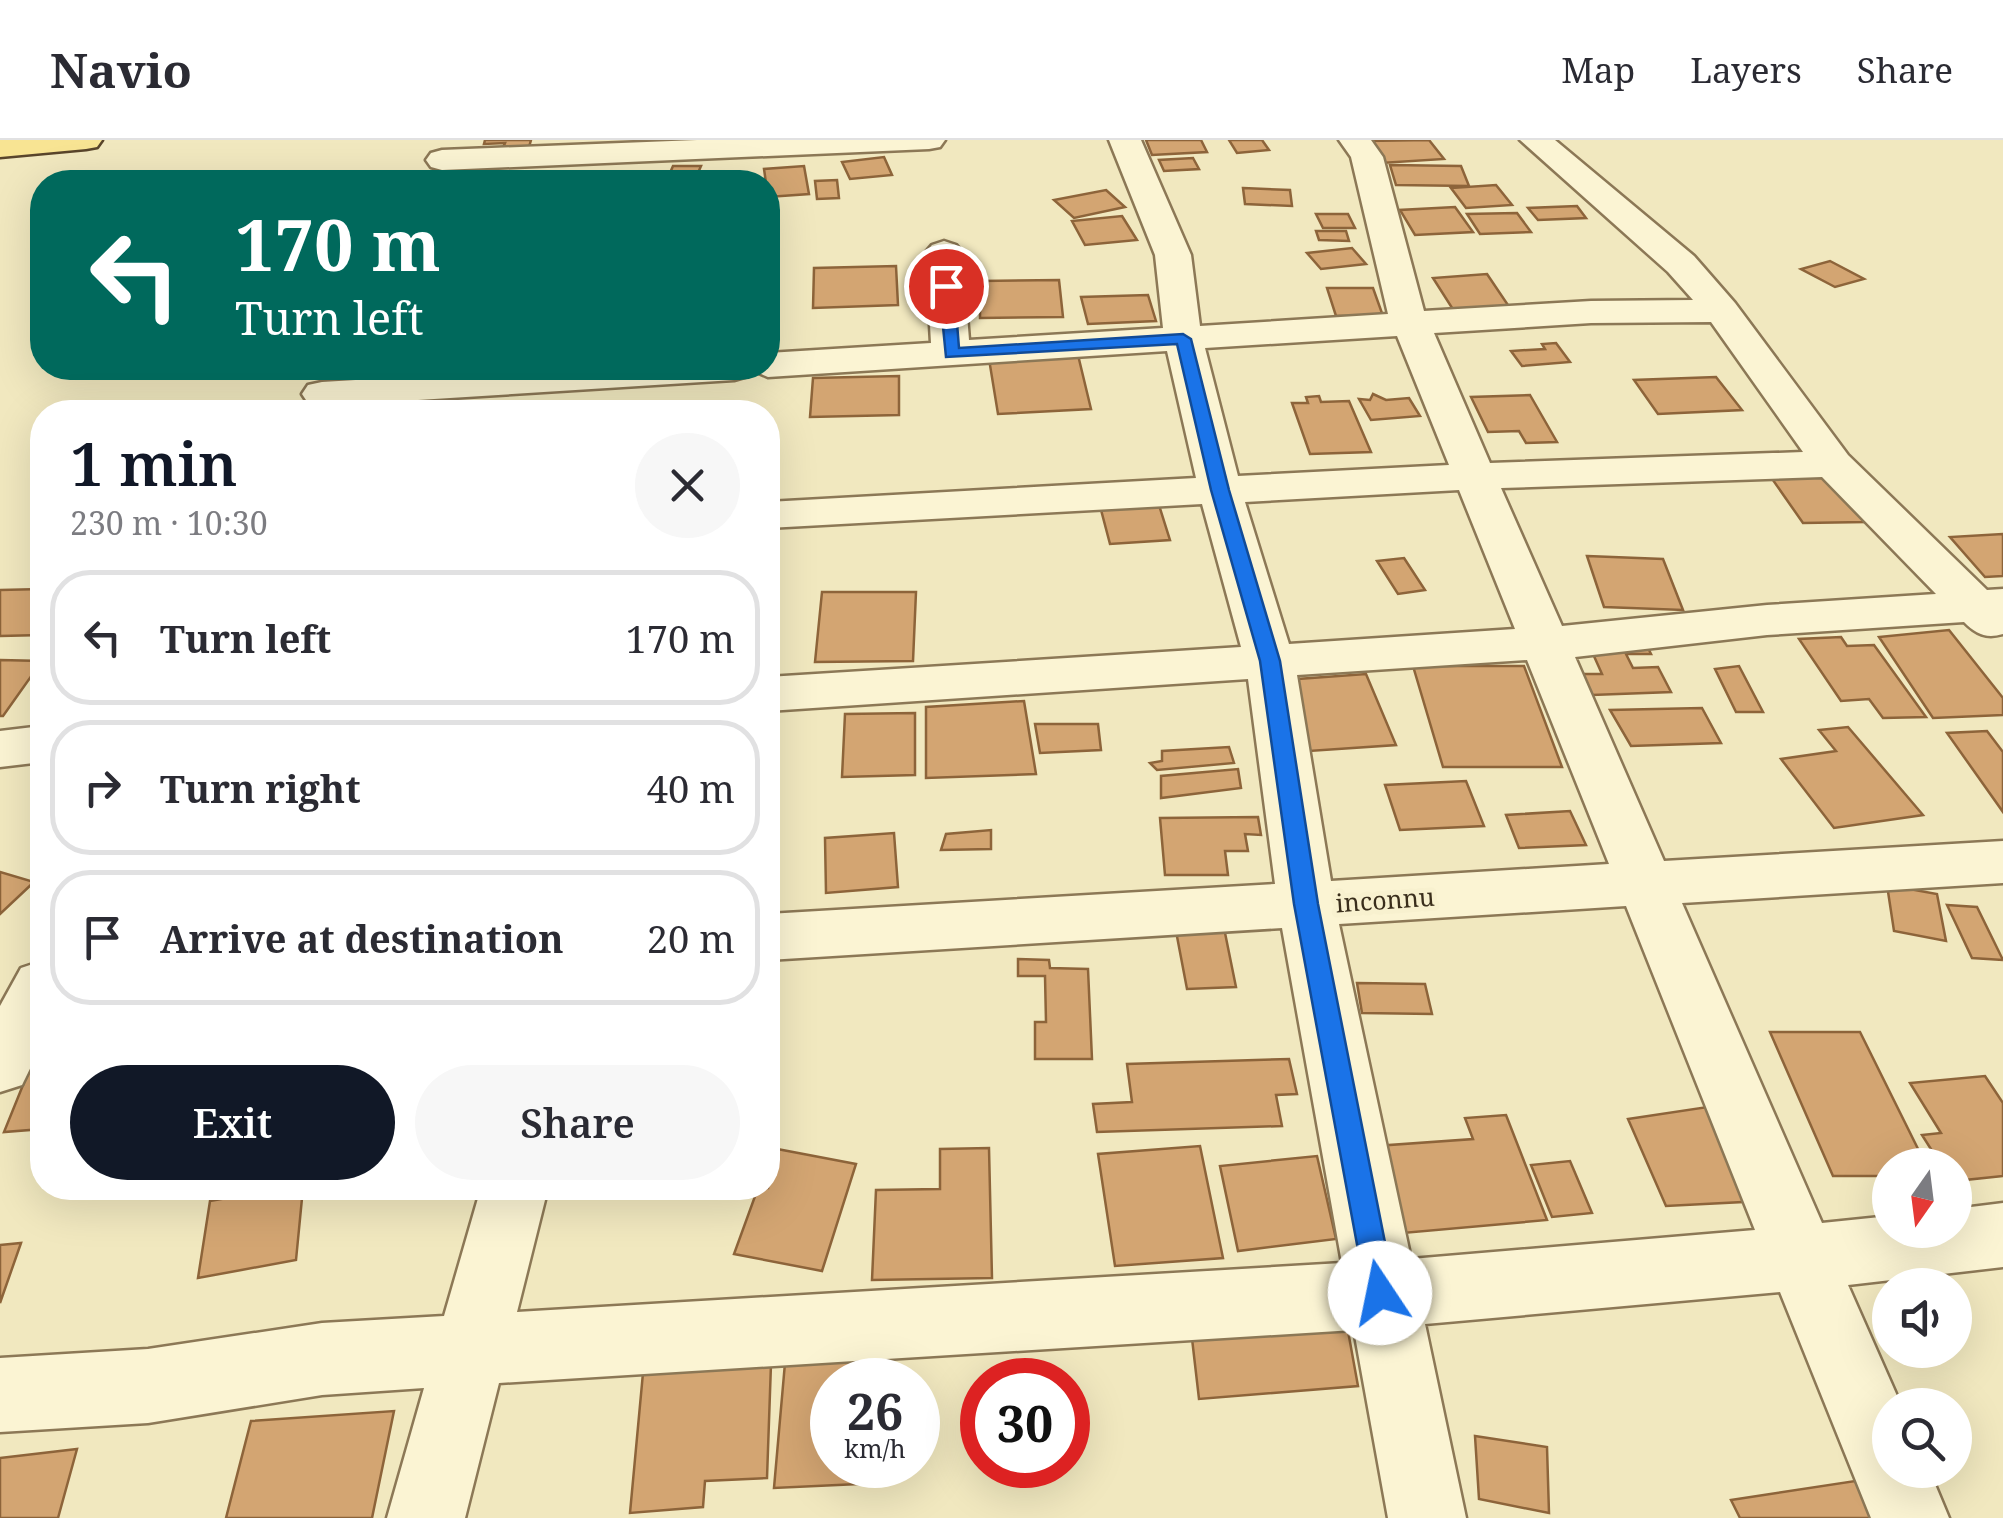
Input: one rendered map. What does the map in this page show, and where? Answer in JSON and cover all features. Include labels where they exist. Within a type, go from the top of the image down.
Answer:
[{"type":"main road","points":[[0,148],[86,140]]},
{"type":"street","points":[[440,161],[928,140]]},
{"type":"street","points":[[1125,140],[1173,256],[1183,339],[1220,490],[1270,661],[1306,904],[1426,1518]]},
{"type":"street","points":[[1355,140],[1368,156],[1399,296],[1910,1518]]},
{"type":"street","points":[[1536,140],[1681,264],[1722,312],[1832,464],[1994,615]]},
{"type":"street","points":[[944,252],[951,354]]},
{"type":"street","points":[[780,364],[1591,312],[1722,312]]},
{"type":"street","points":[[323,391],[520,380]]},
{"type":"street","points":[[780,514],[1475,476],[1832,464]]},
{"type":"street","points":[[780,693],[1994,615]]},
{"type":"street","points":[[0,748],[30,745]]},
{"type":"street","name":"inconnu","points":[[780,936],[2003,862]]},
{"type":"street","points":[[0,992],[30,987]]},
{"type":"street","points":[[0,1066],[30,1008]]},
{"type":"street","points":[[426,1518],[511,1200]]},
{"type":"street","points":[[0,1395],[148,1386],[322,1359],[1380,1293],[1801,1260],[2003,1234]]},
{"type":"building","points":[[485,140],[531,140],[529,147],[503,148],[505,143],[484,144]]},
{"type":"building","points":[[1146,140],[1201,140],[1207,152],[1152,155]]},
{"type":"building","points":[[1229,140],[1262,140],[1269,150],[1237,153]]},
{"type":"building","points":[[1429,140],[1444,159],[1381,163],[1366,141]]},
{"type":"building","points":[[884,157],[892,175],[850,179],[842,162]]},
{"type":"building","points":[[1193,158],[1199,169],[1164,171],[1159,160]]},
{"type":"building","points":[[1390,165],[1461,166],[1469,186],[1396,185]]},
{"type":"building","points":[[673,166],[701,166],[699,170],[671,170]]},
{"type":"building","points":[[804,166],[809,194],[780,196],[780,170],[764,169]]},
{"type":"building","points":[[837,180],[839,198],[817,199],[815,181]]},
{"type":"building","points":[[1496,185],[1512,205],[1466,208],[1451,188]]},
{"type":"building","points":[[1243,188],[1290,190],[1292,206],[1245,204]]},
{"type":"building","points":[[1106,190],[1125,207],[1074,218],[1054,200]]},
{"type":"building","points":[[1577,206],[1586,218],[1538,220],[1528,208]]},
{"type":"building","points":[[1455,207],[1473,232],[1415,235],[1400,210]]},
{"type":"building","points":[[1517,213],[1531,232],[1480,234],[1467,214]]},
{"type":"building","points":[[1316,214],[1348,214],[1355,228],[1323,228]]},
{"type":"building","points":[[1122,216],[1137,240],[1085,245],[1072,221]]},
{"type":"building","points":[[1316,231],[1346,231],[1349,241],[1319,240]]},
{"type":"building","points":[[1352,248],[1366,264],[1321,269],[1307,253]]},
{"type":"building","points":[[1830,261],[1864,279],[1835,287],[1801,269]]},
{"type":"building","points":[[896,266],[898,305],[813,308],[814,268]]},
{"type":"building","points":[[1487,274],[1510,308],[1454,311],[1433,278]]},
{"type":"building","points":[[1059,280],[1063,317],[980,318],[980,281]]},
{"type":"building","points":[[1327,288],[1373,288],[1383,316],[1336,316]]},
{"type":"building","points":[[1148,295],[1156,321],[1088,324],[1081,297]]},
{"type":"building","points":[[1556,343],[1570,362],[1522,366],[1511,351],[1545,349],[1542,344]]},
{"type":"building","points":[[1078,355],[1091,409],[998,414],[989,359]]},
{"type":"building","points":[[899,376],[899,415],[810,417],[813,378]]},
{"type":"building","points":[[1716,377],[1742,410],[1658,414],[1634,380]]},
{"type":"building","points":[[1373,394],[1386,400],[1409,398],[1420,416],[1371,420],[1359,399],[1370,400]]},
{"type":"building","points":[[1530,395],[1557,442],[1526,443],[1519,431],[1488,432],[1471,397]]},
{"type":"building","points":[[1319,396],[1321,402],[1349,401],[1371,452],[1310,454],[1292,403],[1308,403],[1306,397]]},
{"type":"building","points":[[1829,472],[1865,522],[1803,523],[1768,473]]},
{"type":"building","points":[[1158,502],[1170,540],[1110,544],[1100,506]]},
{"type":"building","points":[[2003,534],[2003,576],[1985,577],[1950,537]]},
{"type":"building","points":[[1587,556],[1663,559],[1683,610],[1604,607]]},
{"type":"building","points":[[1404,558],[1425,590],[1398,594],[1377,561]]},
{"type":"building","points":[[30,589],[30,635],[0,636],[0,590]]},
{"type":"building","points":[[822,592],[916,592],[913,661],[815,662]]},
{"type":"building","points":[[1949,630],[2003,698],[2003,715],[1933,718],[1879,637]]},
{"type":"building","points":[[1841,637],[1847,646],[1874,645],[1926,717],[1883,718],[1869,699],[1841,701],[1799,639]]},
{"type":"building","points":[[1646,644],[1651,654],[1626,654],[1633,668],[1658,667],[1671,692],[1592,695],[1582,674],[1602,674],[1589,645]]},
{"type":"building","points":[[0,660],[30,661],[30,678],[0,716]]},
{"type":"building","points":[[1413,666],[1524,666],[1562,767],[1443,767]]},
{"type":"building","points":[[1739,666],[1763,712],[1736,712],[1715,669]]},
{"type":"building","points":[[1366,674],[1396,745],[1309,751],[1284,680]]},
{"type":"building","points":[[1024,701],[1036,774],[926,778],[926,707]]},
{"type":"building","points":[[1702,708],[1721,743],[1631,746],[1610,710]]},
{"type":"building","points":[[915,713],[915,775],[842,777],[845,714]]},
{"type":"building","points":[[1035,724],[1098,724],[1101,750],[1040,753]]},
{"type":"building","points":[[1848,727],[1923,815],[1834,828],[1781,759],[1836,751],[1819,730]]},
{"type":"building","points":[[1987,731],[2003,752],[2003,812],[1947,733]]},
{"type":"building","points":[[1229,747],[1234,763],[1157,770],[1150,763],[1162,761],[1162,751]]},
{"type":"building","points":[[1238,769],[1241,788],[1161,798],[1161,776]]},
{"type":"building","points":[[1466,781],[1484,826],[1400,830],[1385,785]]},
{"type":"building","points":[[1570,811],[1586,845],[1519,848],[1506,815]]},
{"type":"building","points":[[1258,817],[1261,835],[1245,834],[1248,851],[1225,851],[1228,875],[1165,875],[1160,818]]},
{"type":"building","points":[[991,830],[991,849],[941,850],[946,834]]},
{"type":"building","points":[[894,833],[898,887],[826,893],[825,838]]},
{"type":"building","points":[[0,872],[30,881],[30,886],[0,914]]},
{"type":"building","points":[[1887,885],[1937,894],[1946,941],[1894,931]]},
{"type":"building","points":[[1947,905],[1977,907],[2003,960],[1972,958]]},
{"type":"building","points":[[1223,923],[1236,987],[1187,989],[1175,926]]},
{"type":"building","points":[[1018,959],[1049,960],[1050,968],[1088,969],[1092,1059],[1035,1059],[1035,1022],[1046,1022],[1045,976],[1018,976]]},
{"type":"building","points":[[1357,983],[1425,984],[1432,1014],[1362,1013]]},
{"type":"building","points":[[1770,1032],[1860,1032],[1918,1148],[1872,1148],[1872,1176],[1833,1176]]},
{"type":"building","points":[[1289,1059],[1297,1094],[1276,1095],[1282,1126],[1097,1132],[1093,1104],[1132,1102],[1127,1064]]},
{"type":"building","points":[[30,1068],[30,1130],[4,1132]]},
{"type":"building","points":[[1985,1076],[2003,1103],[2003,1176],[1972,1179],[1972,1148],[1930,1148],[1922,1135],[1941,1133],[1910,1083]]},
{"type":"building","points":[[1714,1106],[1762,1201],[1666,1206],[1628,1119]]},
{"type":"building","points":[[1506,1115],[1547,1220],[1403,1233],[1376,1146],[1473,1139],[1465,1118]]},
{"type":"building","points":[[1200,1146],[1223,1258],[1115,1266],[1098,1154]]},
{"type":"building","points":[[989,1148],[992,1278],[872,1280],[876,1190],[940,1189],[940,1149]]},
{"type":"building","points":[[780,1150],[856,1164],[822,1271],[734,1254],[754,1200],[780,1200]]},
{"type":"building","points":[[1317,1156],[1336,1239],[1238,1251],[1220,1166]]},
{"type":"building","points":[[1570,1161],[1592,1213],[1552,1217],[1531,1165]]},
{"type":"building","points":[[302,1200],[296,1260],[198,1278],[210,1201]]},
{"type":"building","points":[[21,1243],[0,1303],[0,1245]]},
{"type":"building","points":[[1346,1320],[1358,1386],[1199,1399],[1191,1330]]},
{"type":"building","points":[[810,1362],[810,1486],[774,1488],[785,1363]]},
{"type":"building","points":[[771,1364],[767,1478],[705,1481],[703,1507],[630,1513],[643,1373]]},
{"type":"building","points":[[394,1411],[372,1518],[226,1518],[251,1421]]},
{"type":"building","points":[[1475,1436],[1547,1447],[1549,1513],[1479,1499]]},
{"type":"building","points":[[77,1449],[58,1518],[0,1518],[0,1458]]},
{"type":"building","points":[[1855,1481],[1874,1518],[1740,1518],[1731,1500]]},
{"type":"route","points":[[946,286],[951,354],[1183,339],[1220,490],[1270,661],[1306,904],[1380,1293]]}]
